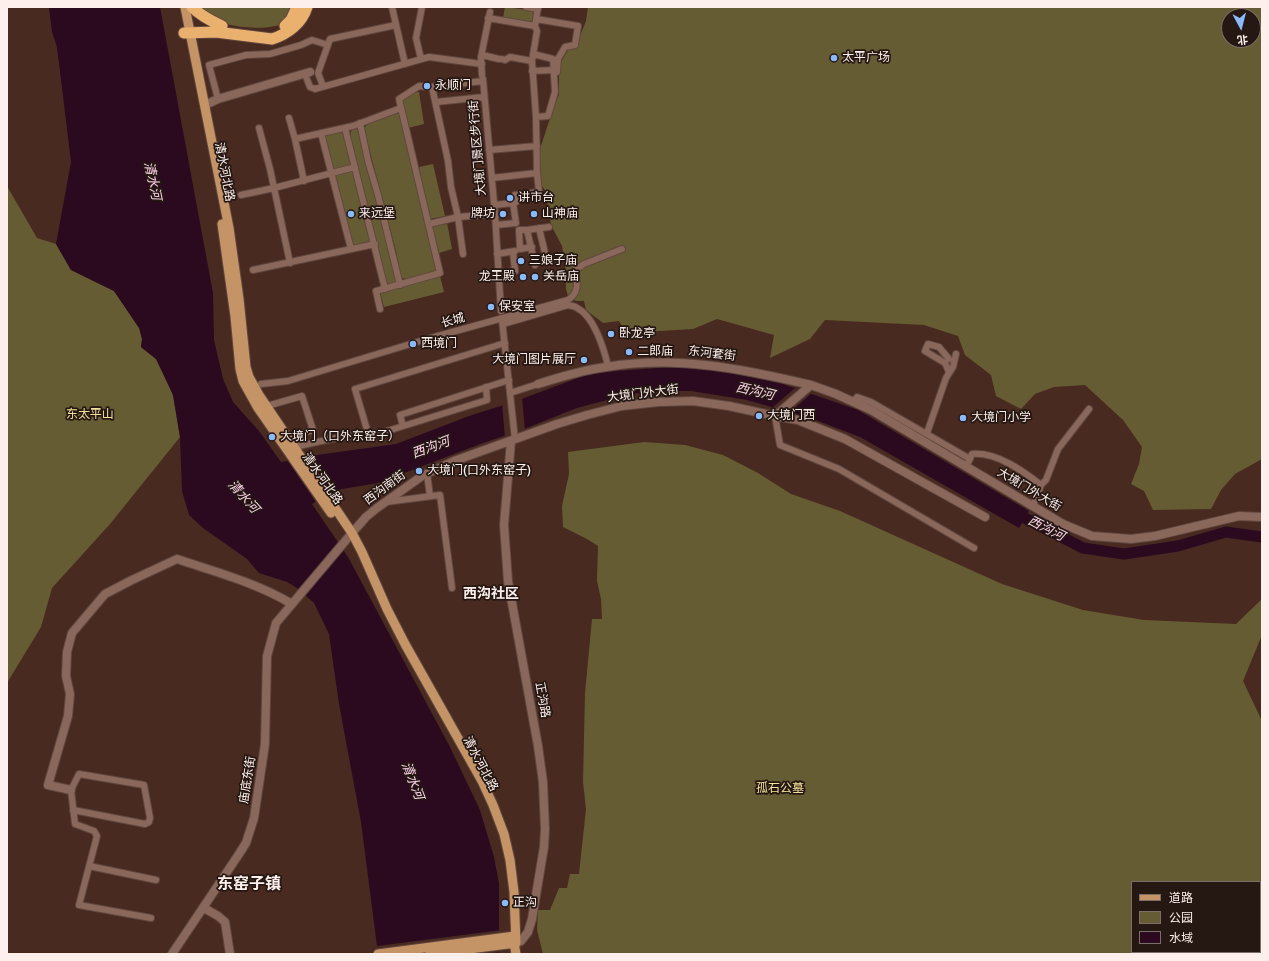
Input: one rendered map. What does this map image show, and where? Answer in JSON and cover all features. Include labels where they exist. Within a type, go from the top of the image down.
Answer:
[{"type":"highway","points":[[192,7],[204,17],[222,26],[261,33],[282,28],[291,20],[297,7]]},
{"type":"highway","points":[[186,30],[272,39],[289,32],[298,23],[307,7]]},
{"type":"highway","points":[[186,30],[222,26]]},
{"type":"main road","name":"清水河北路","points":[[179,7],[204,105],[229,228],[240,299],[246,367],[249,377],[289,439],[348,538],[362,552],[387,609],[405,644],[482,781],[504,834],[510,860],[515,907],[513,941],[516,954]]},
{"type":"main road","name":"清水河北路","points":[[185,7],[186,30],[222,223],[235,316],[240,369],[248,391],[296,453]]},
{"type":"main road","points":[[378,954],[500,941],[513,941]]},
{"type":"main road","points":[[430,954],[500,941]]},
{"type":"street","points":[[392,7],[405,64]]},
{"type":"street","points":[[421,59],[416,38],[422,7]]},
{"type":"street","points":[[520,249],[520,230],[516,223],[513,203],[516,202],[515,195],[539,192],[537,173],[536,117],[532,71],[532,58],[537,31],[535,22],[538,8],[526,7]]},
{"type":"street","name":"大境门景区步行街","points":[[501,311],[496,225],[484,98],[482,55],[489,15],[535,22]]},
{"type":"street","points":[[535,22],[578,26],[574,46],[565,47],[556,59],[554,70],[555,92],[548,116],[536,117]]},
{"type":"street","points":[[323,86],[318,73],[330,39],[396,25]]},
{"type":"street","points":[[218,99],[209,65],[246,55],[270,54],[301,45],[312,40],[328,44]]},
{"type":"street","points":[[482,55],[505,60],[510,57],[556,59]]},
{"type":"street","points":[[204,105],[218,99],[307,73],[310,87],[315,89],[429,57],[482,64]]},
{"type":"street","points":[[555,82],[557,80],[556,59]]},
{"type":"street","points":[[532,71],[554,70]]},
{"type":"street","points":[[380,309],[376,291],[440,273],[399,98],[419,86],[432,87],[483,78]]},
{"type":"street","points":[[432,87],[448,161],[451,186],[464,254]]},
{"type":"street","points":[[436,102],[484,98]]},
{"type":"street","points":[[295,139],[345,128],[401,108]]},
{"type":"street","points":[[289,118],[304,181]]},
{"type":"street","points":[[360,123],[368,161],[400,285]]},
{"type":"street","points":[[259,128],[290,263]]},
{"type":"street","points":[[345,128],[385,289]]},
{"type":"street","points":[[321,134],[351,249]]},
{"type":"street","points":[[489,150],[537,146]]},
{"type":"street","points":[[240,195],[304,181],[355,167]]},
{"type":"street","points":[[492,178],[537,173]]},
{"type":"street","points":[[494,205],[513,203]]},
{"type":"street","points":[[429,224],[458,217],[495,214]]},
{"type":"street","points":[[496,225],[516,223]]},
{"type":"street","points":[[520,230],[549,227]]},
{"type":"street","points":[[539,228],[545,253]]},
{"type":"street","points":[[527,230],[535,265]]},
{"type":"street","points":[[253,270],[375,244]]},
{"type":"street","points":[[497,254],[532,247]]},
{"type":"street","name":"长城","points":[[261,384],[288,381],[427,339],[568,300],[576,292],[577,280],[575,270],[584,264],[622,249]]},
{"type":"street","points":[[498,273],[515,271],[513,252]]},
{"type":"street","points":[[511,440],[509,380],[502,322],[568,305],[577,308],[585,313],[592,325],[605,352],[608,366]]},
{"type":"street","points":[[368,433],[355,389],[505,343]]},
{"type":"street","points":[[949,358],[939,347],[928,344],[925,351],[945,363],[949,372]]},
{"type":"street","points":[[928,433],[943,385],[953,367],[956,354]]},
{"type":"street","name":"东河套街","points":[[538,384],[608,366],[652,362],[694,363],[718,366],[770,375],[811,385]]},
{"type":"street","points":[[403,426],[400,415],[509,380]]},
{"type":"street","points":[[510,396],[538,384]]},
{"type":"street","points":[[811,385],[779,413],[780,445],[839,469],[974,548]]},
{"type":"street","name":"大境门外大街","points":[[811,385],[871,410],[968,462],[1033,506],[1075,530],[1092,536],[1118,539],[1143,538],[1239,516],[1262,517]]},
{"type":"street","points":[[296,453],[326,439],[384,432],[487,400],[486,387]]},
{"type":"street","points":[[267,406],[302,396],[313,430],[296,435],[289,439]]},
{"type":"street","points":[[854,402],[857,397],[871,402],[928,433],[968,462],[972,454],[981,454],[1003,461],[1027,474],[1041,485]]},
{"type":"street","name":"大境门外大街","points":[[511,440],[587,415],[622,406],[658,402],[693,401],[779,413],[845,439],[985,517]]},
{"type":"street","points":[[1033,506],[1041,485],[1046,480],[1058,450],[1089,409]]},
{"type":"street","name":"西沟南街","points":[[300,595],[366,517],[385,502],[426,474],[454,461],[511,440]]},
{"type":"street","name":"正沟路","points":[[511,440],[504,526],[508,581],[538,746],[545,829],[544,847],[532,919],[528,932],[520,941],[513,941]]},
{"type":"street","points":[[426,474],[430,496]]},
{"type":"street","points":[[385,502],[440,495],[452,588]]},
{"type":"street","points":[[71,790],[48,785],[68,716],[70,694],[66,676],[67,652],[72,634],[104,594],[177,559],[272,592],[292,604]]},
{"type":"street","name":"庙底东街","points":[[172,954],[246,843],[250,832],[254,818],[265,744],[267,656],[276,623],[300,595]]},
{"type":"street","points":[[73,810],[145,824],[149,822],[150,818],[144,785],[79,774],[71,790],[73,810],[75,824],[94,831],[97,836],[79,905],[151,918]]},
{"type":"street","points":[[89,866],[156,880]]},
{"type":"street","points":[[204,908],[225,922],[230,954]]},
{"type":"green space","points":[[200,7],[293,7],[283,23],[276,26],[257,28],[236,26],[217,21],[211,18]]},
{"type":"green space","points":[[505,7],[536,11],[533,24],[503,18]]},
{"type":"green space","points":[[588,7],[1262,7],[1262,459],[1235,474],[1221,490],[1211,509],[1153,510],[1144,491],[1131,484],[1139,464],[1142,447],[1123,420],[1085,385],[1054,387],[1035,394],[1021,409],[996,396],[991,375],[965,355],[958,336],[924,325],[825,320],[810,339],[770,358],[774,335],[717,319],[693,329],[626,333],[619,321],[603,323],[586,310],[584,301],[576,301],[568,296],[562,246],[551,225],[546,192],[539,181],[539,152],[559,95],[559,66],[569,48],[576,46],[586,21]]},
{"type":"green space","points":[[414,92],[419,92],[424,124],[408,128],[402,101]]},
{"type":"green space","points":[[399,112],[437,268],[436,272],[406,279],[401,278],[396,251],[364,129],[368,123]]},
{"type":"green space","points":[[354,128],[359,131],[397,281],[396,283],[387,284],[350,137],[351,131]]},
{"type":"green space","points":[[341,131],[345,136],[351,163],[350,166],[335,171],[333,169],[324,137],[326,135]]},
{"type":"green space","points":[[433,164],[445,216],[430,219],[419,167]]},
{"type":"green space","points":[[351,170],[354,171],[372,239],[370,243],[354,247],[335,177],[336,175]]},
{"type":"green space","name":"东太平山","points":[[7,186],[37,238],[56,244],[71,270],[114,291],[140,329],[142,339],[141,347],[156,359],[165,376],[173,395],[180,437],[110,524],[52,588],[41,627],[7,683]]},
{"type":"green space","points":[[447,223],[452,249],[439,253],[432,226]]},
{"type":"green space","points":[[440,276],[444,292],[384,307],[380,292]]},
{"type":"green space","name":"孤石公墓","points":[[644,442],[685,445],[723,455],[758,473],[791,494],[840,511],[1002,584],[1083,610],[1144,620],[1236,624],[1262,599],[1262,635],[1243,681],[1262,721],[1262,954],[543,954],[537,930],[538,910],[550,910],[559,888],[567,888],[570,874],[579,874],[586,809],[583,782],[585,693],[592,619],[602,619],[601,599],[597,581],[598,546],[563,527],[562,506],[569,474],[568,452]]},
{"type":"water","name":"清水河","points":[[49,7],[160,7],[213,293],[214,340],[223,379],[233,402],[259,431],[281,462],[310,456],[396,444],[469,416],[516,401],[586,375],[603,372],[671,367],[711,369],[780,383],[858,410],[1029,511],[1019,528],[860,437],[813,419],[747,400],[691,391],[663,391],[630,394],[577,408],[378,483],[331,491],[312,504],[348,557],[450,747],[480,810],[494,857],[499,883],[499,954],[378,954],[361,822],[339,704],[329,634],[314,603],[297,588],[287,582],[259,573],[247,559],[203,528],[189,515],[182,491],[180,437],[173,395],[156,359],[141,347],[142,339],[139,328],[114,291],[71,270],[56,244],[71,162],[57,47],[52,32]]},
{"type":"pier","points":[[795,388],[812,393],[789,413],[772,408]]},
{"type":"pier","points":[[522,397],[525,431],[505,438],[502,403]]},
{"type":"pier","points":[[306,455],[331,491],[316,502],[288,461]]},
{"type":"pier","points":[[502,930],[501,952],[488,954],[378,954],[377,946]]},
{"type":"waterway","name":"西沟河","points":[[1011,511],[1083,548],[1124,554],[1178,546],[1226,532],[1262,537]]},
{"type":"place","name":"太平广场","points":[[834,58]]},
{"type":"place","name":"永顺门","points":[[427,86]]},
{"type":"place","name":"讲市台","points":[[510,198]]},
{"type":"place","name":"来远堡","points":[[351,214]]},
{"type":"place","name":"牌坊","points":[[503,214]]},
{"type":"place","name":"山神庙","points":[[534,214]]},
{"type":"place","name":"三娘子庙","points":[[521,261]]},
{"type":"place","name":"龙王殿","points":[[523,277]]},
{"type":"place","name":"关岳庙","points":[[535,277]]},
{"type":"place","name":"保安室","points":[[491,307]]},
{"type":"place","name":"卧龙亭","points":[[611,334]]},
{"type":"place","name":"西境门","points":[[413,344]]},
{"type":"place","name":"二郎庙","points":[[629,352]]},
{"type":"place","name":"大境门图片展厅","points":[[584,360]]},
{"type":"place","name":"大境门西","points":[[759,416]]},
{"type":"place","name":"大境门小学","points":[[963,418]]},
{"type":"place","name":"大境门（口外东窑子）","points":[[272,437]]},
{"type":"place","name":"大境门(口外东窑子)","points":[[419,471]]},
{"type":"place","name":"正沟","points":[[505,903]]},
{"type":"district","name":"西沟社区","points":[[491,594]]},
{"type":"district","name":"东窑子镇","points":[[249,885]]}]
